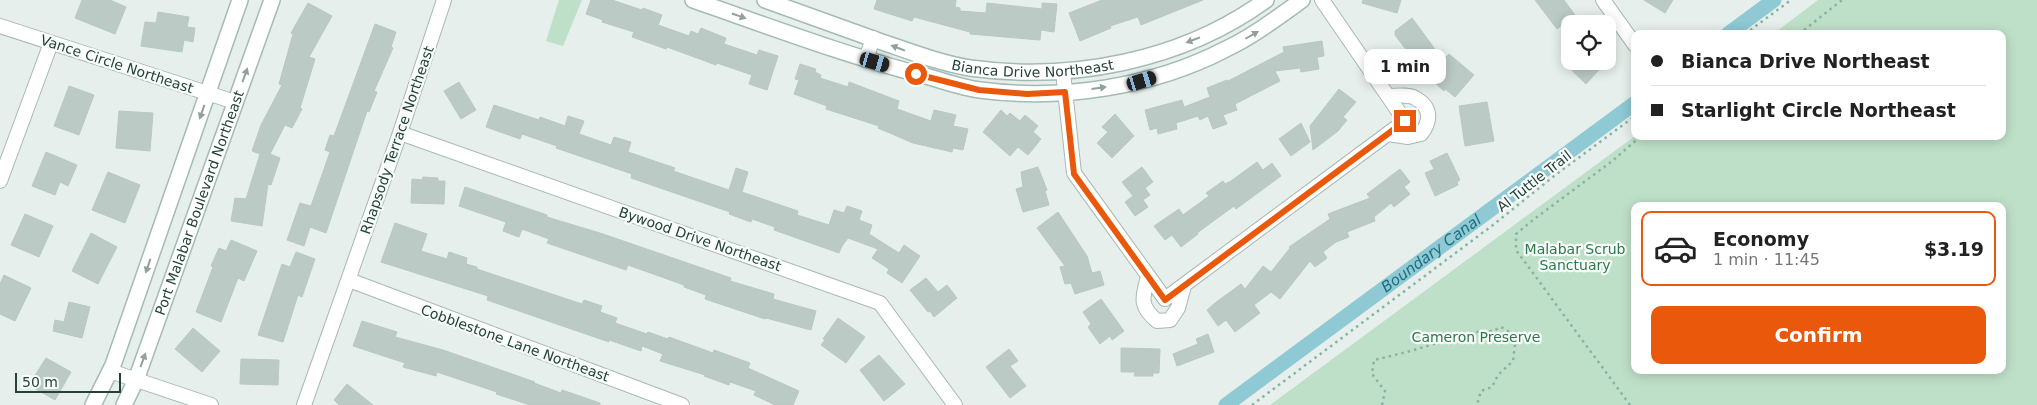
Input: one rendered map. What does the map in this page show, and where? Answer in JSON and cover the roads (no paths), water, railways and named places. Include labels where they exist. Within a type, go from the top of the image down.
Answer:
[{"type":"street","name":"Port Malabar Boulevard Northeast","points":[[93,405],[110,371],[240,0]]},
{"type":"street","name":"Port Malabar Boulevard Northeast","points":[[124,405],[136,380],[272,0]]},
{"type":"street","name":"Rhapsody Terrace Northeast","points":[[304,405],[400,133],[444,0]]},
{"type":"street","name":"Bianca Drive Northeast","points":[[693,0],[866,59],[979,90],[1027,94],[1065,92],[1140,82],[1180,70],[1226,50],[1258,31],[1302,0]]},
{"type":"street","name":"Bianca Drive Northeast","points":[[765,0],[914,54],[970,68],[1022,73],[1063,72],[1111,66],[1141,59],[1211,33],[1266,0]]},
{"type":"street","points":[[1063,72],[1074,174],[1165,300],[1405,121],[1322,0]]},
{"type":"street","points":[[1603,0],[1631,39]]},
{"type":"street","name":"Vance Circle Northeast","points":[[0,26],[235,102]]},
{"type":"street","points":[[866,59],[873,38]]},
{"type":"street","points":[[0,181],[51,44]]},
{"type":"street","points":[[1388,96],[1415,97],[1424,106],[1428,114],[1428,125],[1421,134],[1408,137],[1388,134]]},
{"type":"street","name":"Bywood Drive Northeast","points":[[400,133],[880,303],[955,405]]},
{"type":"street","points":[[1148,276],[1143,299],[1147,312],[1157,321],[1170,320],[1178,308],[1184,286]]},
{"type":"street","name":"Cobblestone Lane Northeast","points":[[348,280],[682,405]]},
{"type":"street","points":[[110,371],[211,405]]},
{"type":"waterway","name":"Boundary Canal","points":[[1733,30],[1774,0]]},
{"type":"waterway","name":"Boundary Canal","points":[[1226,405],[1631,106]]},
{"type":"park label","name":"Malabar Scrub Sanctuary","points":[[1575,258]]},
{"type":"park label","name":"Cameron Preserve","points":[[1476,337]]}]
